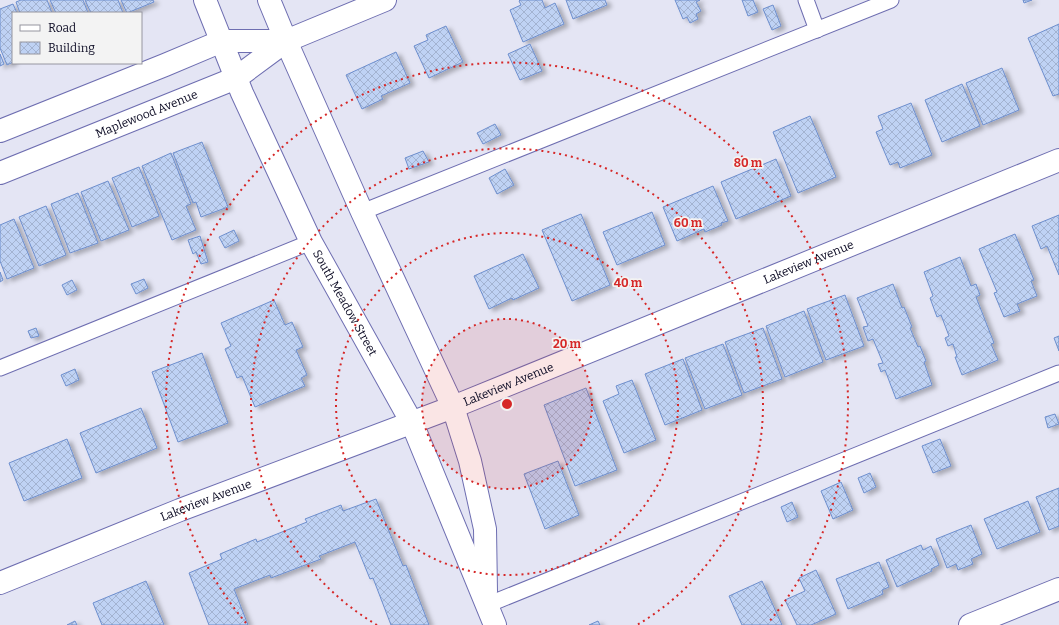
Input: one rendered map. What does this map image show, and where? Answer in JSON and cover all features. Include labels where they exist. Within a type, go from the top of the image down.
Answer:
[{"type":"street","name":"South Meadow Street","points":[[206,0],[242,93],[311,242],[412,424],[495,625]]},
{"type":"street","name":"South Meadow Street","points":[[269,0],[362,212],[453,407],[470,461],[485,529],[487,605]]},
{"type":"street","name":"Maplewood Avenue","points":[[0,173],[236,78],[286,41],[385,0]]},
{"type":"street","name":"Maplewood Avenue","points":[[0,131],[158,68],[222,40],[286,41]]},
{"type":"street","name":"Lakeview Avenue","points":[[0,583],[180,510],[412,424],[1059,160]]},
{"type":"street","points":[[970,625],[1059,589]]},
{"type":"lane","points":[[806,0],[817,30]]},
{"type":"lane","points":[[362,212],[891,0]]},
{"type":"lane","points":[[0,368],[311,242]]},
{"type":"lane","points":[[487,605],[1059,373]]},
{"type":"building","points":[[21,0],[47,0],[52,12],[20,12],[16,2]]},
{"type":"building","points":[[50,0],[83,0],[88,12],[56,12]]},
{"type":"building","points":[[85,0],[118,0],[123,12],[91,12]]},
{"type":"building","points":[[121,0],[153,0],[154,2],[129,12],[127,12]]},
{"type":"building","points":[[520,0],[542,0],[545,8],[555,3],[564,24],[523,42],[510,10],[521,5]]},
{"type":"building","points":[[566,0],[605,0],[607,5],[573,19]]},
{"type":"building","points":[[675,0],[700,0],[696,2],[701,11],[696,14],[698,19],[690,23],[687,17],[683,19]]},
{"type":"building","points":[[742,0],[753,0],[758,12],[748,16]]},
{"type":"building","points":[[1023,0],[1032,0],[1024,3]]},
{"type":"building","points":[[13,4],[17,12],[12,12],[12,62],[7,65],[0,48],[0,9]]},
{"type":"building","points":[[773,5],[781,26],[772,30],[763,9]]},
{"type":"building","points":[[1059,24],[1059,94],[1053,96],[1028,38]]},
{"type":"building","points":[[446,26],[463,62],[429,78],[414,46],[428,40],[426,35]]},
{"type":"building","points":[[530,44],[542,71],[520,80],[508,54]]},
{"type":"building","points":[[396,52],[410,83],[381,96],[383,99],[362,109],[346,75]]},
{"type":"building","points":[[0,54],[4,64],[0,66]]},
{"type":"building","points":[[1002,68],[1019,110],[983,125],[966,83]]},
{"type":"building","points":[[962,84],[980,126],[942,142],[925,100]]},
{"type":"building","points":[[911,103],[932,155],[900,168],[898,162],[890,165],[876,132],[883,129],[878,116]]},
{"type":"building","points":[[810,116],[836,177],[798,193],[773,132]]},
{"type":"building","points":[[495,124],[501,135],[483,144],[477,133]]},
{"type":"building","points":[[202,142],[228,207],[201,217],[196,202],[193,203],[173,153]]},
{"type":"building","points":[[423,151],[429,162],[409,169],[405,158]]},
{"type":"building","points":[[171,153],[191,204],[186,206],[196,230],[172,240],[142,166]]},
{"type":"building","points":[[776,159],[791,196],[736,219],[721,182]]},
{"type":"building","points":[[139,167],[159,216],[132,227],[112,178]]},
{"type":"building","points":[[505,169],[514,185],[497,194],[489,178]]},
{"type":"building","points":[[108,181],[129,230],[101,241],[81,192]]},
{"type":"building","points":[[713,186],[728,221],[721,223],[722,225],[705,232],[704,229],[677,241],[663,207]]},
{"type":"building","points":[[78,193],[98,243],[70,253],[51,204]]},
{"type":"building","points":[[46,206],[66,255],[39,266],[19,217]]},
{"type":"building","points":[[652,212],[665,245],[617,265],[603,232]]},
{"type":"building","points":[[581,214],[610,285],[572,301],[542,230]]},
{"type":"building","points":[[1059,215],[1059,275],[1047,246],[1041,249],[1032,226]]},
{"type":"building","points":[[14,219],[34,268],[7,279],[0,261],[0,225]]},
{"type":"building","points":[[234,230],[239,241],[225,248],[219,237]]},
{"type":"building","points":[[1015,234],[1034,280],[1031,281],[1037,296],[1017,304],[1020,311],[1004,317],[994,293],[997,292],[979,249]]},
{"type":"building","points":[[200,236],[208,262],[201,264],[196,252],[193,254],[188,240]]},
{"type":"building","points":[[523,254],[539,288],[513,300],[512,298],[489,309],[474,276]]},
{"type":"building","points":[[960,257],[971,286],[976,284],[980,295],[976,297],[994,343],[991,344],[998,360],[962,375],[955,357],[957,357],[953,344],[948,346],[945,338],[949,336],[941,315],[937,317],[930,298],[933,296],[924,272]]},
{"type":"building","points":[[0,272],[3,280],[0,282]]},
{"type":"building","points":[[144,279],[148,288],[136,294],[131,284]]},
{"type":"building","points":[[72,280],[77,290],[67,295],[62,285]]},
{"type":"building","points":[[893,284],[902,308],[904,307],[912,327],[910,328],[918,347],[920,346],[926,361],[924,362],[932,385],[896,399],[885,370],[881,372],[878,364],[883,363],[873,339],[868,341],[863,327],[868,326],[857,298]]},
{"type":"building","points":[[845,295],[864,346],[826,360],[807,309]]},
{"type":"building","points":[[274,300],[285,325],[292,322],[303,347],[296,350],[307,375],[301,378],[305,386],[255,407],[242,376],[237,378],[225,349],[231,346],[221,323]]},
{"type":"building","points":[[804,311],[823,362],[785,377],[766,326]]},
{"type":"building","points":[[36,328],[39,336],[31,338],[28,331]]},
{"type":"building","points":[[763,328],[782,379],[744,393],[725,342]]},
{"type":"building","points":[[1059,336],[1059,351],[1054,338]]},
{"type":"building","points":[[723,344],[742,395],[705,409],[685,358]]},
{"type":"building","points":[[202,353],[228,423],[178,442],[152,372]]},
{"type":"building","points":[[683,359],[702,410],[665,425],[645,374]]},
{"type":"building","points":[[75,369],[79,380],[66,386],[61,375]]},
{"type":"building","points":[[632,380],[656,440],[624,453],[603,401],[619,394],[616,386]]},
{"type":"building","points":[[586,388],[617,470],[575,486],[544,405]]},
{"type":"building","points":[[141,408],[157,448],[96,473],[80,433]]},
{"type":"building","points":[[1055,414],[1059,424],[1048,428],[1045,417]]},
{"type":"building","points":[[67,439],[82,478],[24,501],[9,463]]},
{"type":"building","points":[[940,439],[951,466],[933,473],[922,446]]},
{"type":"building","points":[[558,461],[579,515],[545,529],[524,474]]},
{"type":"building","points":[[870,473],[876,487],[864,493],[858,478]]},
{"type":"building","points":[[841,482],[853,510],[833,519],[821,491]]},
{"type":"building","points":[[1059,488],[1059,526],[1049,530],[1036,497]]},
{"type":"building","points":[[376,499],[403,566],[406,565],[429,625],[391,625],[373,578],[370,579],[355,542],[319,556],[321,559],[271,578],[270,575],[234,589],[248,625],[209,625],[189,573],[222,559],[220,554],[256,539],[257,542],[307,522],[305,519],[341,505],[343,511]]},
{"type":"building","points":[[1028,501],[1040,532],[997,549],[984,519]]},
{"type":"building","points":[[792,502],[798,517],[787,522],[781,507]]},
{"type":"building","points":[[971,525],[982,554],[971,559],[973,564],[958,570],[956,564],[947,568],[936,539]]},
{"type":"building","points":[[921,545],[923,550],[931,546],[939,565],[931,569],[932,571],[897,587],[886,560]]},
{"type":"building","points":[[879,562],[889,587],[882,590],[883,594],[848,609],[836,579]]},
{"type":"building","points":[[816,570],[836,614],[811,625],[797,625],[785,600],[805,591],[799,578]]},
{"type":"building","points":[[146,581],[164,625],[102,625],[93,603]]},
{"type":"building","points":[[762,581],[782,625],[742,625],[729,596]]},
{"type":"building","points":[[75,621],[77,625],[67,625]]},
{"type":"building","points":[[598,621],[600,625],[589,625]]}]
